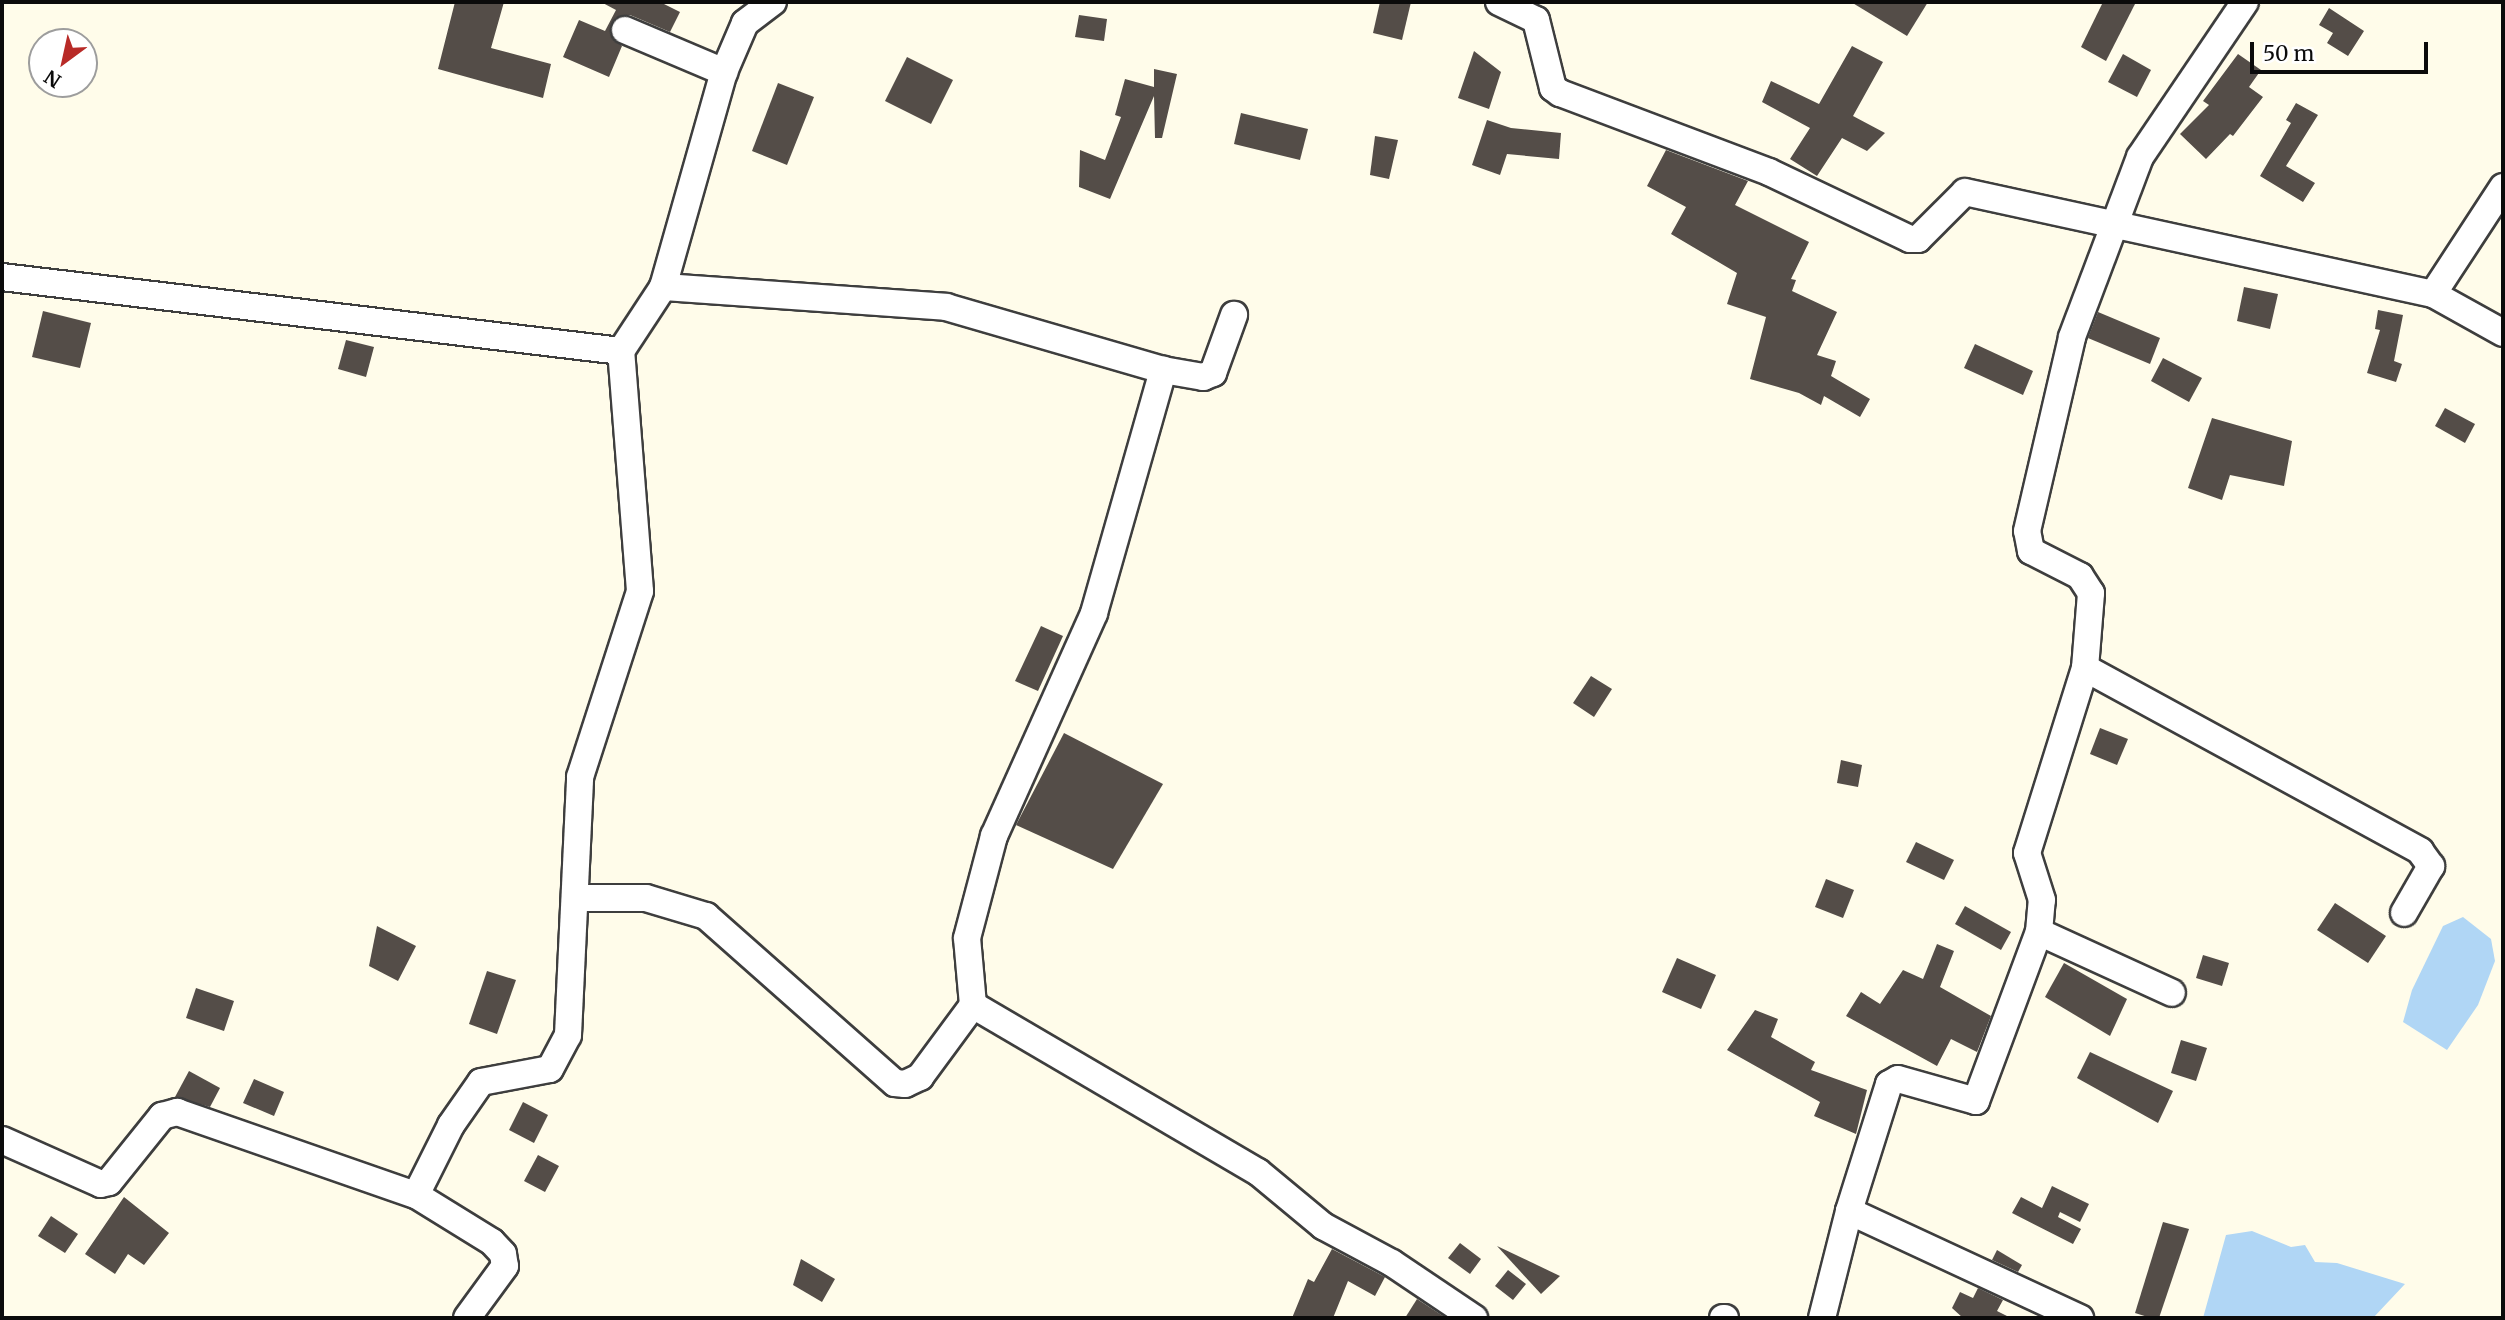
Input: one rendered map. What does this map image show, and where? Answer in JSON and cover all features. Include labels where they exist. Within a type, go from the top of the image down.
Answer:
[{"type":"street","points":[[416,1195],[451,1125],[485,1078],[550,1069],[561,1052],[571,1014],[578,898],[580,777],[640,591],[621,351],[663,287],[723,72],[745,23],[773,2]]},
{"type":"street","points":[[1499,2],[1536,20],[1553,88],[1560,93],[1769,172],[1910,239],[1918,239],[1965,192],[2114,222],[2433,295],[2503,333]]},
{"type":"street","points":[[1822,1318],[1849,1211],[1893,1079],[1976,1101],[2039,932],[2042,900],[2027,853],[2085,668],[2089,584],[2031,551],[2027,531],[2073,337],[2144,148],[2245,2]]},
{"type":"street","points":[[625,30],[723,72]]},
{"type":"street","points":[[2433,295],[2503,187]]},
{"type":"street","points":[[2,277],[621,351]]},
{"type":"street","points":[[663,287],[946,307],[1163,370],[1203,377],[1213,373],[1234,315]]},
{"type":"street","points":[[578,898],[646,898],[706,916],[895,1083],[905,1084],[920,1077],[973,1004],[967,938],[994,836],[1094,613],[1163,370]]},
{"type":"street","points":[[2085,668],[2420,851],[2431,866],[2404,913]]},
{"type":"street","points":[[2039,932],[2172,993]]},
{"type":"street","points":[[973,1004],[1258,1172],[1324,1226],[1392,1263],[1474,1318]]},
{"type":"street","points":[[2,1140],[101,1184],[109,1182],[162,1116],[177,1112],[416,1195],[492,1242],[503,1254],[505,1266],[467,1318]]},
{"type":"street","points":[[1849,1211],[2080,1318]]},
{"type":"water","points":[[2463,917],[2491,939],[2495,961],[2478,1005],[2447,1050],[2403,1022],[2412,990],[2443,926]]},
{"type":"water","points":[[2252,1231],[2291,1247],[2305,1245],[2315,1262],[2337,1263],[2405,1284],[2373,1318],[2203,1318],[2226,1235]]},
{"type":"building","points":[[455,2],[504,2],[491,48],[551,64],[543,98],[438,69]]},
{"type":"building","points":[[601,2],[660,2],[680,12],[670,32],[630,15],[615,18],[610,33],[622,46],[609,77],[563,57],[579,20],[605,31],[616,10]]},
{"type":"building","points":[[1380,2],[1411,2],[1402,40],[1373,33]]},
{"type":"building","points":[[1851,2],[1928,2],[1907,36]]},
{"type":"building","points":[[2103,2],[2136,2],[2106,61],[2081,47]]},
{"type":"building","points":[[2329,8],[2364,31],[2348,56],[2327,43],[2333,33],[2319,25]]},
{"type":"building","points":[[1079,15],[1107,19],[1104,41],[1075,37]]},
{"type":"building","points":[[1852,46],[1883,62],[1853,116],[1885,133],[1867,151],[1842,138],[1817,176],[1790,159],[1810,128],[1762,102],[1771,81],[1819,104]]},
{"type":"building","points":[[1474,51],[1501,72],[1489,109],[1458,98]]},
{"type":"building","points":[[2123,54],[2151,70],[2137,97],[2108,82]]},
{"type":"building","points":[[2238,54],[2261,70],[2249,87],[2263,97],[2233,136],[2230,134],[2206,159],[2180,134],[2209,105],[2203,101]]},
{"type":"building","points":[[907,57],[953,80],[931,124],[885,101]]},
{"type":"building","points":[[1154,69],[1177,74],[1162,138],[1155,138],[1154,96],[1110,199],[1079,187],[1080,150],[1105,160],[1121,117],[1115,115],[1125,79],[1154,87]]},
{"type":"building","points":[[778,83],[814,97],[787,165],[752,151]]},
{"type":"building","points":[[2296,103],[2318,115],[2286,166],[2315,183],[2303,202],[2260,176],[2291,123],[2286,120]]},
{"type":"building","points":[[1241,113],[1308,129],[1300,160],[1234,144]]},
{"type":"building","points":[[1487,120],[1511,128],[1561,133],[1559,159],[1507,154],[1500,175],[1472,165]]},
{"type":"building","points":[[1375,136],[1398,140],[1389,179],[1370,175]]},
{"type":"building","points":[[1666,150],[1748,181],[1735,205],[1809,242],[1791,279],[1796,280],[1792,291],[1837,312],[1817,355],[1836,361],[1831,376],[1870,399],[1860,417],[1824,396],[1821,405],[1799,393],[1750,379],[1766,317],[1727,304],[1737,273],[1671,234],[1686,207],[1647,186]]},
{"type":"building","points":[[2244,287],[2278,294],[2270,329],[2237,321]]},
{"type":"building","points":[[2378,310],[2403,315],[2394,361],[2402,364],[2396,382],[2367,373],[2380,330],[2375,329]]},
{"type":"building","points":[[43,311],[91,323],[80,368],[32,357]]},
{"type":"building","points":[[2098,312],[2160,338],[2150,364],[2088,338]]},
{"type":"building","points":[[346,340],[374,347],[366,377],[338,369]]},
{"type":"building","points":[[1975,344],[2033,371],[2023,395],[1964,368]]},
{"type":"building","points":[[2163,358],[2202,378],[2189,402],[2151,381]]},
{"type":"building","points":[[2445,408],[2475,424],[2465,443],[2435,426]]},
{"type":"building","points":[[2212,418],[2292,441],[2284,486],[2230,475],[2222,500],[2188,488]]},
{"type":"building","points":[[1041,626],[1063,636],[1038,691],[1015,681]]},
{"type":"building","points":[[1591,676],[1612,689],[1594,717],[1573,703]]},
{"type":"building","points":[[2100,728],[2128,739],[2117,765],[2090,754]]},
{"type":"building","points":[[1064,733],[1163,784],[1113,869],[1016,825]]},
{"type":"building","points":[[1841,760],[1862,765],[1858,787],[1837,783]]},
{"type":"building","points":[[1916,842],[1954,860],[1944,880],[1906,862]]},
{"type":"building","points":[[1826,879],[1854,890],[1843,918],[1815,907]]},
{"type":"building","points":[[2335,903],[2386,936],[2368,963],[2317,930]]},
{"type":"building","points":[[1965,906],[2011,932],[2001,950],[1955,924]]},
{"type":"building","points":[[377,926],[416,946],[398,981],[369,966]]},
{"type":"building","points":[[1937,944],[1954,951],[1940,987],[1991,1016],[1977,1052],[1951,1039],[1937,1066],[1846,1016],[1861,992],[1880,1004],[1903,970],[1923,979]]},
{"type":"building","points":[[2203,955],[2229,963],[2222,986],[2196,978]]},
{"type":"building","points":[[1677,958],[1716,975],[1701,1009],[1662,992]]},
{"type":"building","points":[[2064,963],[2127,999],[2110,1036],[2045,997]]},
{"type":"building","points":[[487,971],[516,980],[497,1034],[469,1024]]},
{"type":"building","points":[[196,988],[234,1001],[224,1031],[186,1018]]},
{"type":"building","points":[[1755,1010],[1778,1019],[1771,1037],[1815,1062],[1811,1070],[1867,1090],[1856,1134],[1814,1116],[1820,1102],[1727,1050]]},
{"type":"building","points":[[2181,1040],[2207,1048],[2196,1081],[2171,1073]]},
{"type":"building","points":[[2090,1052],[2173,1091],[2158,1123],[2077,1078]]},
{"type":"building","points":[[189,1071],[220,1088],[210,1107],[175,1097]]},
{"type":"building","points":[[254,1079],[284,1092],[274,1116],[243,1103]]},
{"type":"building","points":[[523,1102],[548,1115],[534,1143],[509,1130]]},
{"type":"building","points":[[538,1155],[559,1166],[545,1192],[524,1181]]},
{"type":"building","points":[[2052,1186],[2089,1204],[2080,1222],[2060,1212],[2058,1217],[2081,1229],[2073,1244],[2012,1213],[2021,1197],[2042,1208]]},
{"type":"building","points":[[124,1197],[169,1233],[144,1265],[128,1254],[115,1274],[85,1254]]},
{"type":"building","points":[[51,1216],[78,1234],[65,1253],[38,1236]]},
{"type":"building","points":[[2163,1222],[2189,1229],[2159,1318],[2151,1318],[2135,1313]]},
{"type":"building","points":[[1460,1243],[1481,1259],[1470,1274],[1448,1258]]},
{"type":"building","points":[[1497,1246],[1560,1276],[1541,1294]]},
{"type":"building","points":[[1332,1249],[1385,1277],[1375,1296],[1348,1281],[1333,1318],[1292,1318],[1308,1279],[1314,1282]]},
{"type":"building","points":[[1997,1250],[2022,1265],[2018,1272],[1992,1260]]},
{"type":"building","points":[[801,1259],[835,1279],[822,1302],[793,1285]]},
{"type":"building","points":[[1508,1270],[1526,1284],[1513,1300],[1495,1286]]},
{"type":"building","points":[[1978,1288],[2003,1300],[1997,1311],[2011,1318],[1963,1318],[1952,1308],[1960,1292],[1973,1298]]},
{"type":"building","points":[[1417,1299],[1446,1318],[1405,1318]]}]
